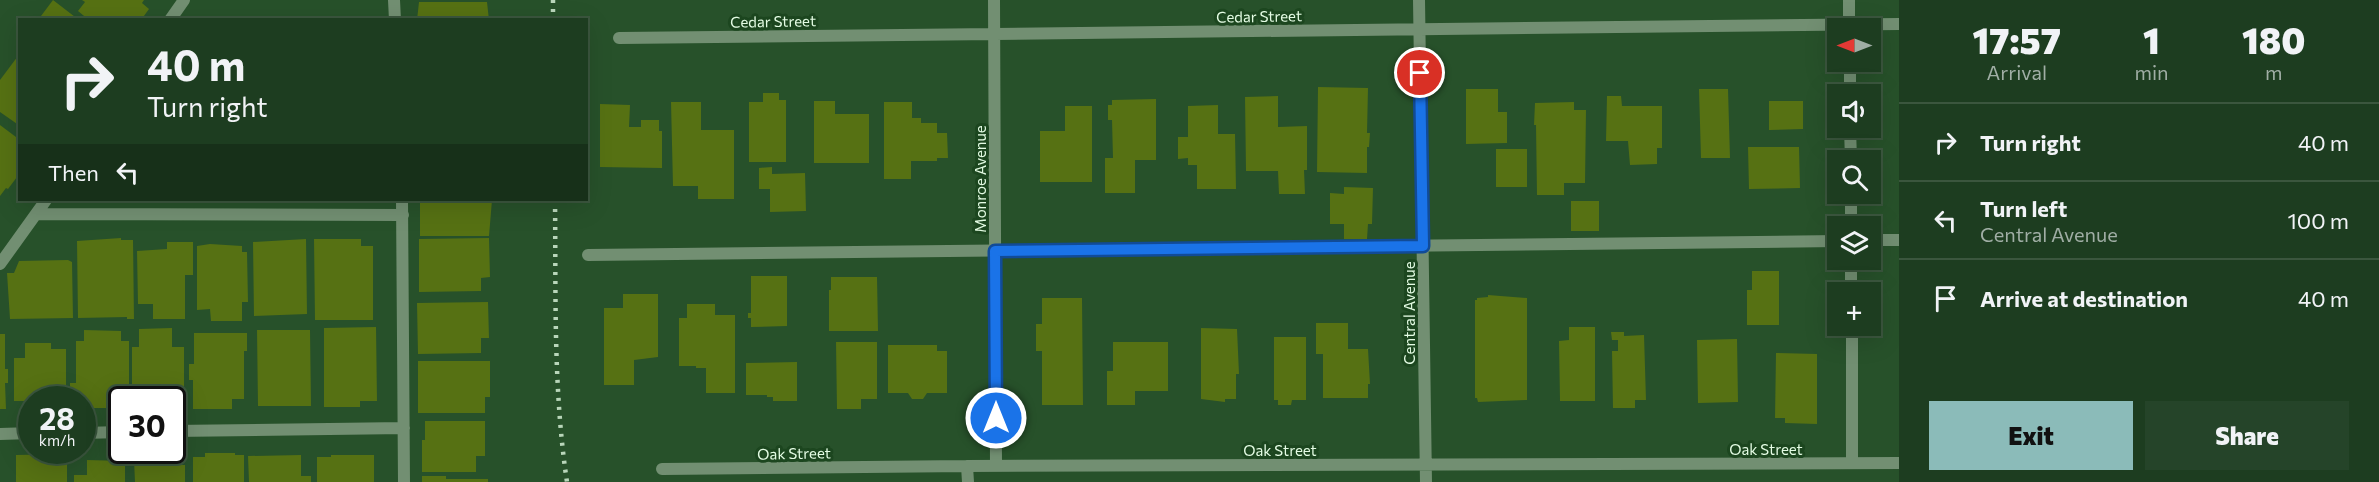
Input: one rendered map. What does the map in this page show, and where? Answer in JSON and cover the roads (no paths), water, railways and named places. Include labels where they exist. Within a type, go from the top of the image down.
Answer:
[{"type":"street","points":[[174,18],[184,0]]},
{"type":"street","points":[[394,0],[395,18]]},
{"type":"street","name":"Monroe Avenue","points":[[994,0],[996,466]]},
{"type":"street","name":"Central Avenue","points":[[1419,0],[1426,482]]},
{"type":"street","points":[[1849,0],[1849,18]]},
{"type":"street","name":"Cedar Street","points":[[1881,25],[1899,24]]},
{"type":"street","name":"Cedar Street","points":[[619,38],[1827,27]]},
{"type":"street","points":[[0,264],[45,201]]},
{"type":"street","points":[[402,201],[404,482]]},
{"type":"street","points":[[36,214],[403,215]]},
{"type":"street","points":[[1881,240],[1899,240]]},
{"type":"street","points":[[588,255],[1827,241]]},
{"type":"street","points":[[1852,336],[1852,463]]},
{"type":"street","points":[[186,431],[404,428]]},
{"type":"street","points":[[0,434],[18,433]]},
{"type":"street","name":"Oak Street","points":[[662,469],[1899,463]]},
{"type":"street","points":[[968,466],[968,482]]},
{"type":"railway","points":[[553,0],[553,18]]},
{"type":"railway","points":[[555,201],[557,376],[567,482]]}]
